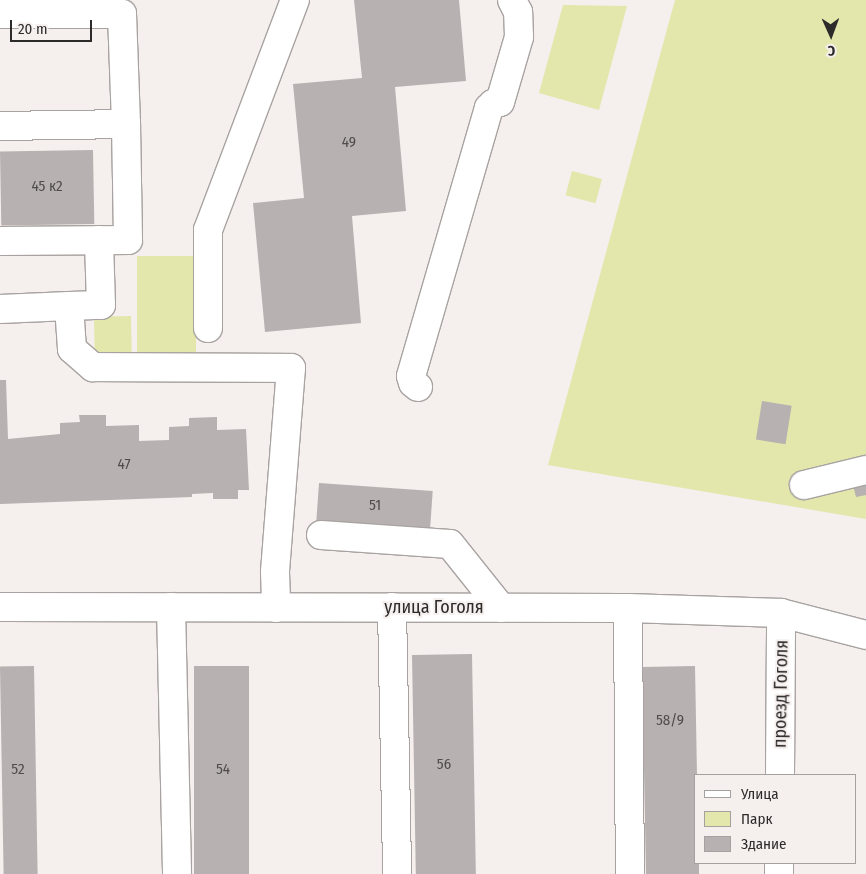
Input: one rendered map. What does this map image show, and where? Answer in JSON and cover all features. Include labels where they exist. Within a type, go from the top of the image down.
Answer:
[{"type":"street","points":[[208,328],[208,230],[295,0]]},
{"type":"street","points":[[418,387],[413,383],[411,376],[489,108],[493,104],[500,102],[519,37],[518,12],[512,0]]},
{"type":"street","points":[[0,14],[122,14],[128,240],[0,241]]},
{"type":"street","points":[[0,126],[126,124]]},
{"type":"street","points":[[0,309],[102,305],[99,240]]},
{"type":"street","points":[[69,306],[72,350],[93,367],[291,368],[275,572],[276,608]]},
{"type":"street","points":[[804,485],[866,470]]},
{"type":"street","points":[[321,535],[450,544],[501,608]]},
{"type":"street","name":"улица Гоголя","points":[[0,607],[628,608],[781,613],[866,635]]},
{"type":"street","points":[[171,607],[177,874]]},
{"type":"street","points":[[392,607],[397,874]]},
{"type":"street","points":[[628,608],[630,874]]},
{"type":"street","name":"проезд Гоголя","points":[[780,774],[781,613]]},
{"type":"green space","points":[[675,0],[866,0],[866,519],[548,465]]},
{"type":"green space","points":[[563,5],[627,6],[599,110],[539,93]]},
{"type":"green space","points":[[572,171],[602,179],[595,203],[566,195]]},
{"type":"green space","points":[[137,256],[196,256],[196,359],[137,359]]},
{"type":"green space","points":[[131,316],[132,360],[95,361],[94,317]]},
{"type":"building","points":[[354,0],[459,0],[466,81],[395,87],[406,211],[352,216],[361,323],[265,332],[253,203],[304,198],[293,84],[362,78]]},
{"type":"building","points":[[93,150],[94,224],[1,226],[0,152]]},
{"type":"building","points":[[0,380],[6,380],[8,439],[60,434],[60,423],[80,422],[79,415],[106,415],[106,426],[139,425],[139,441],[169,440],[169,427],[189,426],[189,418],[217,417],[217,430],[246,429],[249,490],[238,490],[238,499],[213,499],[213,493],[192,494],[192,497],[0,504]]},
{"type":"building","points":[[762,401],[792,406],[786,444],[756,440]]},
{"type":"building","points":[[866,478],[866,495],[856,497],[852,481]]},
{"type":"building","points":[[319,483],[433,491],[430,530],[316,522]]},
{"type":"building","points":[[472,654],[476,874],[416,874],[412,655]]},
{"type":"building","points":[[34,666],[38,874],[4,874],[0,667]]},
{"type":"building","points":[[194,666],[249,666],[249,874],[194,874]]},
{"type":"building","points":[[695,666],[697,774],[694,774],[694,864],[699,864],[699,874],[646,874],[642,667]]}]
